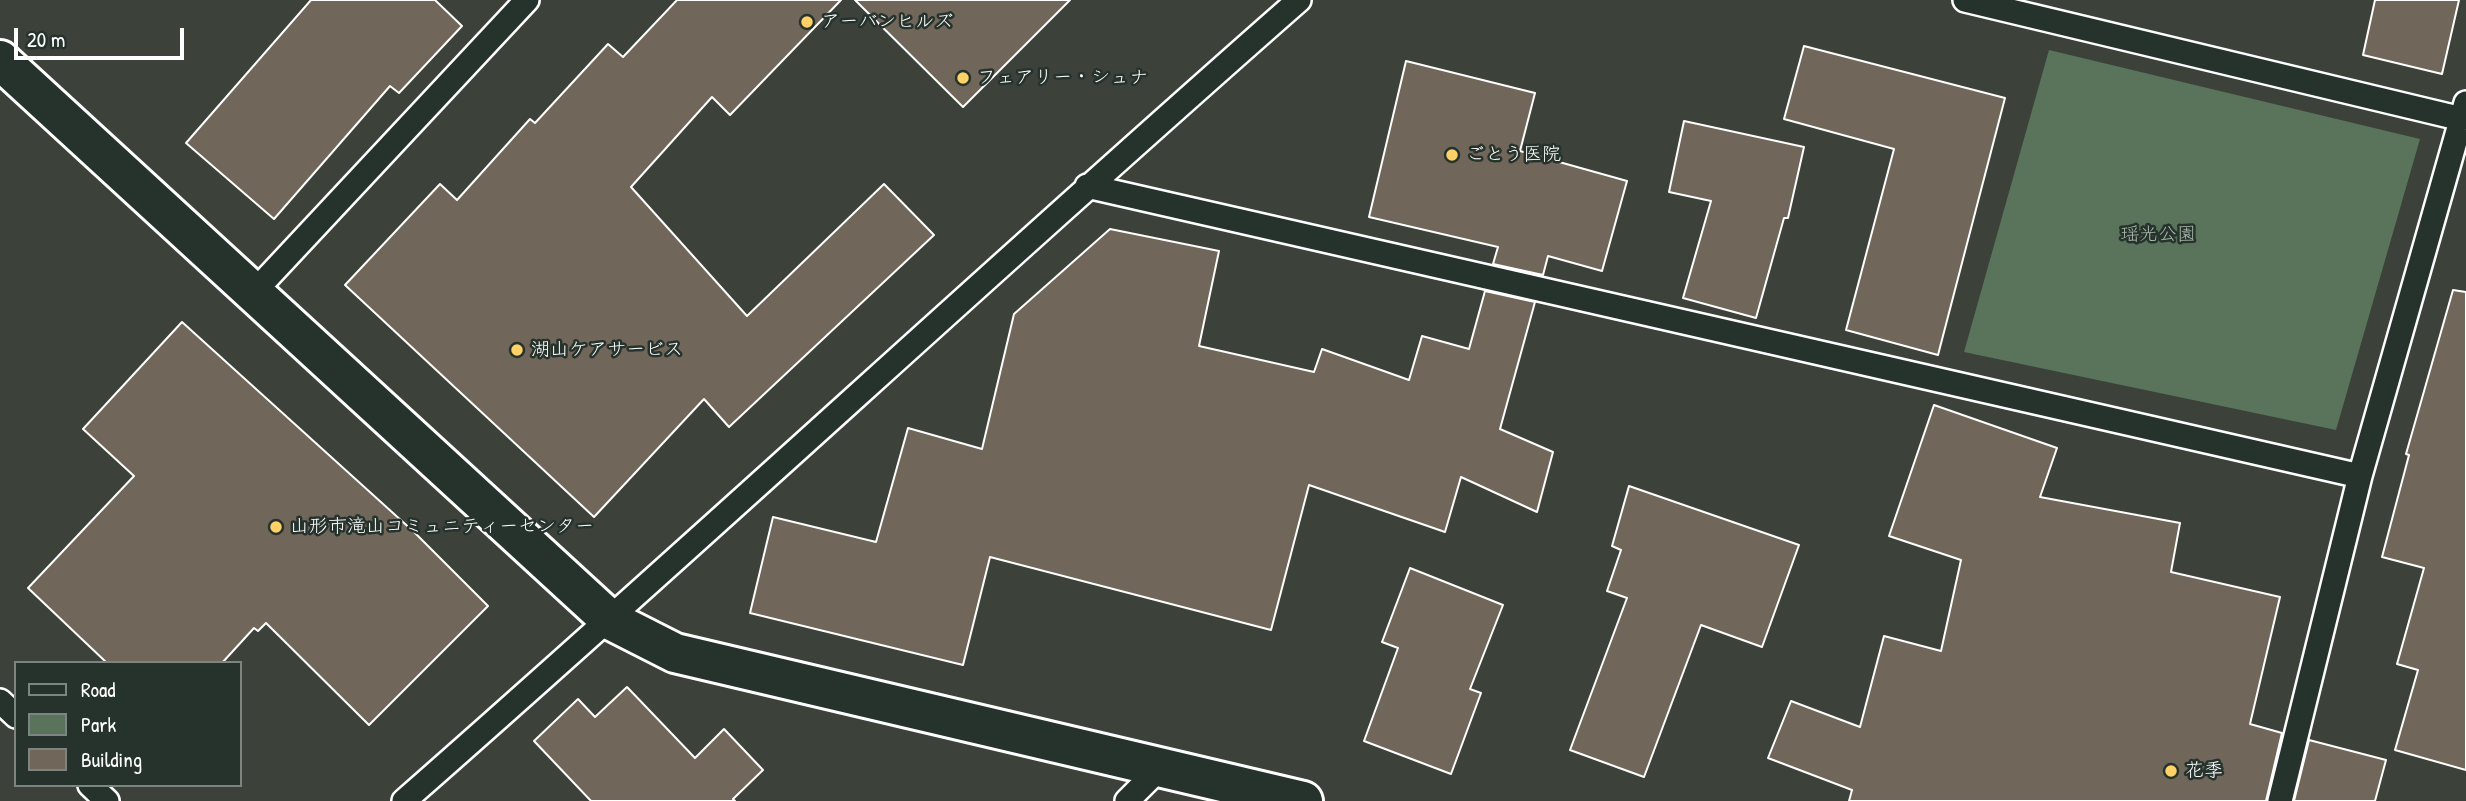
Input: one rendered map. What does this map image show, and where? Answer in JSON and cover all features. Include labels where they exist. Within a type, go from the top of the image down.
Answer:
[{"type":"street","points":[[0,60],[255,291],[610,620],[675,653],[1303,801]]},
{"type":"lane","points":[[255,291],[527,0]]},
{"type":"lane","points":[[404,801],[610,620],[1087,186],[1298,0]]},
{"type":"lane","points":[[1965,0],[2464,111],[2360,476],[2280,801]]},
{"type":"lane","points":[[1087,186],[2360,476]]},
{"type":"lane","points":[[0,701],[14,714]]},
{"type":"lane","points":[[1127,801],[1159,769]]},
{"type":"lane","points":[[92,787],[107,801]]},
{"type":"green space","name":"瑶光公園","points":[[2049,50],[2420,139],[2336,430],[1964,352]]},
{"type":"building","points":[[311,0],[435,0],[462,26],[399,93],[390,86],[274,219],[186,143]]},
{"type":"building","points":[[677,0],[841,0],[730,115],[712,97],[631,187],[747,316],[884,184],[934,235],[729,427],[704,399],[594,517],[345,285],[440,184],[457,200],[530,119],[535,123],[608,44],[623,57]]},
{"type":"building","name":"フェアリー・シュナ","points":[[855,0],[1070,0],[963,107]]},
{"type":"building","points":[[2375,0],[2459,0],[2442,74],[2363,55]]},
{"type":"building","points":[[1804,46],[2005,98],[1938,355],[1846,330],[1894,149],[1784,119]]},
{"type":"building","name":"ごとう医院","points":[[1406,61],[1535,93],[1520,151],[1627,181],[1602,271],[1548,256],[1543,275],[1493,264],[1498,247],[1369,217]]},
{"type":"building","points":[[1684,121],[1804,147],[1788,218],[1784,218],[1756,318],[1683,298],[1711,201],[1669,192]]},
{"type":"building","points":[[1110,229],[1219,251],[1199,346],[1314,372],[1322,349],[1409,380],[1422,336],[1469,349],[1485,291],[1535,302],[1500,429],[1553,452],[1537,512],[1461,477],[1445,532],[1309,485],[1271,630],[990,557],[963,665],[750,613],[773,517],[876,542],[908,428],[982,449],[1014,314]]},
{"type":"building","points":[[2453,290],[2466,292],[2466,770],[2395,750],[2418,670],[2397,664],[2424,568],[2382,557],[2409,455],[2406,454]]},
{"type":"building","points":[[182,322],[414,532],[488,606],[369,725],[266,623],[258,631],[254,628],[224,661],[105,661],[28,588],[134,476],[83,429]]},
{"type":"building","points":[[1934,405],[2057,448],[2040,497],[2180,523],[2171,572],[2280,597],[2250,724],[2282,733],[2266,801],[1849,801],[1852,790],[1768,758],[1791,701],[1860,727],[1884,636],[1941,651],[1961,560],[1889,536]]},
{"type":"building","points":[[1629,486],[1799,545],[1762,647],[1701,625],[1644,777],[1570,750],[1627,598],[1607,591],[1621,550],[1612,546]]},
{"type":"building","points":[[1410,568],[1503,605],[1470,689],[1481,693],[1451,774],[1364,741],[1398,648],[1382,642]]},
{"type":"building","points":[[627,687],[695,758],[724,729],[763,770],[733,799],[735,801],[591,801],[534,741],[578,699],[595,717]]},
{"type":"building","points":[[2309,740],[2386,760],[2375,801],[2294,801]]},
{"type":"place","name":"アーバンヒルズ","points":[[807,22]]},
{"type":"place","name":"フェアリー・シュナ","points":[[963,78]]},
{"type":"place","name":"ごとう医院","points":[[1452,155]]},
{"type":"place","name":"湖山ケアサービス","points":[[517,350]]},
{"type":"place","name":"山形市滝山コミュニティーセンター","points":[[276,527]]},
{"type":"place","name":"花季","points":[[2171,771]]}]
